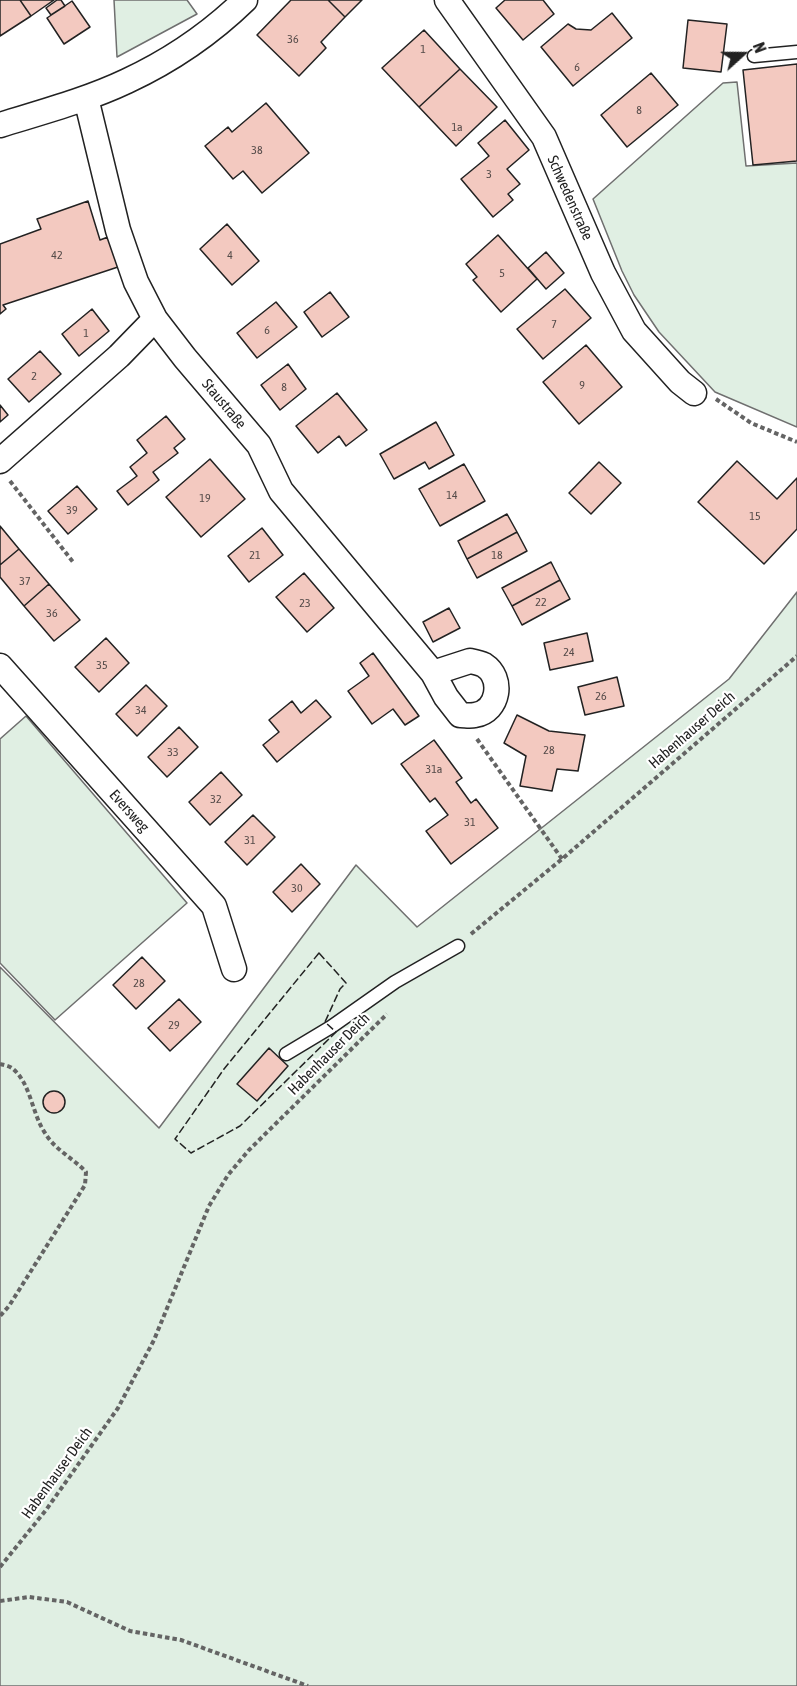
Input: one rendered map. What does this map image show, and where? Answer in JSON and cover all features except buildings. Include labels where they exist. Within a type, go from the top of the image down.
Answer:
[{"type":"street","points":[[0,125],[86,98],[127,81],[166,60],[202,36],[245,0]]},
{"type":"street","name":"Schwedenstraße","points":[[447,0],[544,137],[603,273],[634,331],[680,382],[694,393]]},
{"type":"street","name":"Staustraße","points":[[86,98],[118,230],[136,282],[155,319],[259,445],[281,491],[433,673],[446,697],[460,715]]},
{"type":"street","points":[[4,469],[155,319]]},
{"type":"street","points":[[433,673],[470,661],[483,664],[493,673],[497,686],[496,699],[488,709],[476,715],[460,715]]},
{"type":"street","name":"Eversweg","points":[[0,666],[214,906],[234,969]]},
{"type":"lane","points":[[754,56],[797,52]]},
{"type":"lane","points":[[286,1054],[331,1027],[395,982],[458,946]]},
{"type":"path","points":[[694,393],[706,393],[751,423],[797,442]]},
{"type":"path","points":[[4,469],[73,562]]},
{"type":"path","name":"Habenhauser Deich","points":[[458,946],[797,656]]},
{"type":"path","points":[[460,715],[562,859]]},
{"type":"path","name":"Habenhauser Deich","points":[[0,1567],[46,1510],[118,1408],[154,1340],[209,1206],[228,1175],[249,1150],[391,1010]]},
{"type":"path","points":[[0,1064],[13,1068],[24,1084],[34,1112],[45,1133],[58,1150],[86,1172],[86,1179],[85,1185],[9,1306],[0,1316]]},
{"type":"path","points":[[0,1601],[29,1597],[67,1602],[130,1631],[181,1640],[308,1686]]},
{"type":"green space","points":[[114,0],[187,0],[197,14],[117,57]]},
{"type":"green space","points":[[737,82],[746,166],[797,163],[797,427],[715,392],[659,332],[634,295],[622,271],[593,199],[723,83]]},
{"type":"green space","points":[[797,592],[797,1686],[0,1686],[0,967],[159,1128],[356,865],[417,927],[729,679]]},
{"type":"green space","points":[[26,716],[187,903],[55,1020],[0,963],[0,739]]},
{"type":"fence","points":[[319,953],[346,983],[340,989],[325,1022],[336,1032],[240,1126],[191,1153],[175,1139],[224,1069],[319,953]]}]
